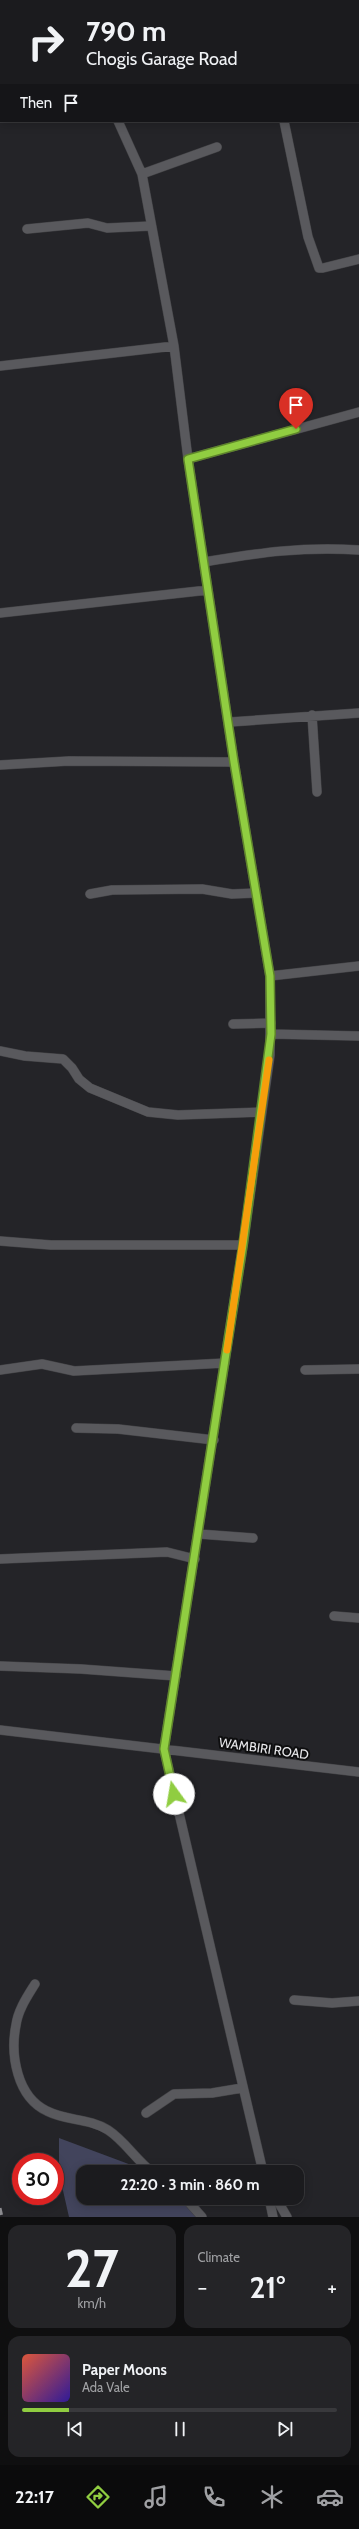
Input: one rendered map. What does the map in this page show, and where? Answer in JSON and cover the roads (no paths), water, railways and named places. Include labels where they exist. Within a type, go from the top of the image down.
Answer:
[{"type":"street","points":[[118,122],[142,174],[174,346],[188,459],[230,722],[234,762],[270,976],[271,1034],[243,1245],[214,1440],[164,1749],[242,2088],[261,2165]]},
{"type":"street","points":[[284,122],[293,170],[316,264],[319,268],[323,268],[359,259]]},
{"type":"street","points":[[142,174],[217,147]]},
{"type":"street","points":[[27,229],[88,223],[107,228],[151,226]]},
{"type":"street","points":[[0,366],[174,346]]},
{"type":"street","points":[[188,459],[359,412]]},
{"type":"street","points":[[204,562],[287,549],[324,548],[359,550]]},
{"type":"street","points":[[0,613],[208,590]]},
{"type":"street","points":[[230,722],[312,715],[359,713]]},
{"type":"street","points":[[312,715],[317,792]]},
{"type":"street","points":[[0,765],[69,761],[234,762]]},
{"type":"street","points":[[90,894],[112,890],[195,889],[219,890],[232,894],[256,893]]},
{"type":"street","points":[[270,976],[359,966]]},
{"type":"street","points":[[233,1024],[271,1023]]},
{"type":"street","points":[[271,1034],[359,1036]]},
{"type":"street","points":[[0,1051],[25,1056],[63,1059],[72,1068],[79,1079],[90,1088],[148,1112],[178,1115],[261,1112]]},
{"type":"street","points":[[0,1241],[51,1245],[243,1245]]},
{"type":"street","points":[[0,1370],[42,1364],[74,1371],[225,1363]]},
{"type":"street","points":[[305,1370],[359,1369]]},
{"type":"street","points":[[76,1428],[118,1429],[214,1440]]},
{"type":"street","points":[[199,1534],[253,1538]]},
{"type":"street","points":[[0,1559],[167,1552],[195,1559]]},
{"type":"street","points":[[334,1616],[359,1618]]},
{"type":"street","points":[[0,1666],[81,1669],[176,1676]]},
{"type":"street","name":"WAMBIRI ROAD","points":[[0,1730],[359,1772]]},
{"type":"street","points":[[35,1984],[20,2009],[16,2026],[16,2056],[22,2087],[37,2106],[48,2112],[87,2121],[108,2130],[145,2165]]},
{"type":"street","points":[[294,2000],[332,2004],[359,2002]]},
{"type":"street","points":[[146,2113],[174,2094],[212,2093],[242,2088]]},
{"type":"street","points":[[191,2205],[202,2217]]},
{"type":"street","points":[[270,2205],[273,2217]]},
{"type":"street","points":[[280,2205],[287,2217]]},
{"type":"railway","points":[[0,2208],[2,2217]]}]
